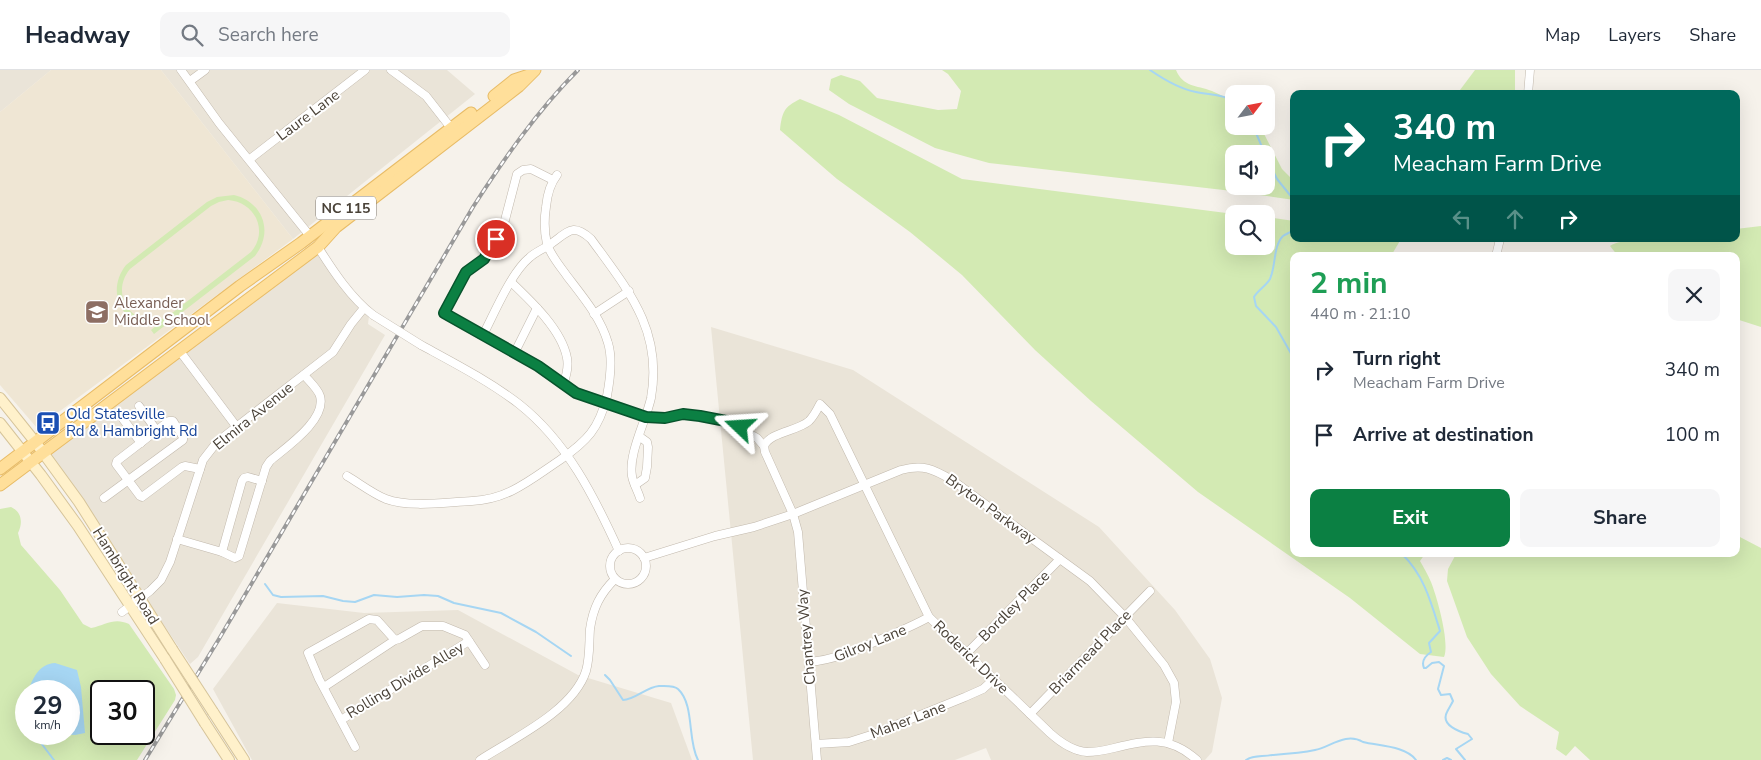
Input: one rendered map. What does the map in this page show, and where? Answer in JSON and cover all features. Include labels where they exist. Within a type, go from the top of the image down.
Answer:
[{"type":"main road","name":"NC 115","points":[[0,485],[31,462],[40,448],[240,286],[310,236],[514,80],[532,72]]},
{"type":"main road","name":"NC 115","points":[[0,469],[23,452],[40,448],[180,350],[266,286],[318,247],[336,227],[520,86],[532,72]]},
{"type":"main road","points":[[318,247],[318,237],[358,205],[377,184]]},
{"type":"main road","points":[[266,286],[272,274],[309,243],[310,236]]},
{"type":"street","points":[[181,70],[219,123],[250,159],[310,236]]},
{"type":"street","points":[[190,81],[205,70]]},
{"type":"street","name":"Laure Lane","points":[[250,159],[366,70]]},
{"type":"street","points":[[391,70],[426,96],[451,128]]},
{"type":"street","points":[[1528,90],[1530,70]]},
{"type":"street","points":[[347,476],[386,499],[416,504],[486,500],[513,492],[568,455],[589,438],[601,418],[605,404],[609,385],[610,360],[608,344],[594,314],[555,260],[548,246],[544,220],[547,198],[555,177],[531,169],[517,174],[505,220],[496,239],[484,259],[466,272],[444,313],[538,366],[563,386],[576,393],[605,404],[646,417],[665,418],[683,414],[726,421],[756,438],[764,446]]},
{"type":"street","points":[[483,335],[511,282],[528,258],[574,229],[582,231],[591,239],[629,291],[646,324],[650,338],[653,368],[651,396],[633,456],[632,476],[640,498]]},
{"type":"street","points":[[318,247],[364,308],[421,344],[489,383],[520,405],[546,429],[568,455],[599,508],[619,550]]},
{"type":"street","points":[[511,282],[538,308],[558,338],[567,357],[567,375],[563,386]]},
{"type":"street","points":[[594,314],[629,291]]},
{"type":"street","name":"Elmira Avenue","points":[[126,609],[150,592],[161,580],[170,562],[202,460],[217,442],[236,426],[333,352],[364,308]]},
{"type":"street","points":[[514,354],[538,308]]},
{"type":"street","points":[[180,350],[236,426]]},
{"type":"street","points":[[177,539],[222,552],[235,558],[239,556],[266,467],[270,461],[306,432],[320,408],[320,395],[304,375]]},
{"type":"street","name":"Hambright Road","points":[[0,398],[74,495],[244,760]]},
{"type":"street","name":"Roderick Drive","points":[[764,446],[766,441],[808,422],[820,404],[830,414],[929,617],[1030,714],[1061,742],[1087,752],[1152,740],[1182,748],[1197,760]]},
{"type":"street","points":[[139,406],[157,430]]},
{"type":"street","points":[[123,419],[141,443]]},
{"type":"street","points":[[104,498],[128,481],[184,438],[173,421],[169,421],[116,462],[128,481],[142,497],[182,467],[188,466],[200,469]]},
{"type":"street","name":"Hambright Road","points":[[0,423],[78,526],[126,609],[165,658],[229,760]]},
{"type":"street","points":[[635,485],[645,478],[647,468],[647,442],[640,436]]},
{"type":"street","name":"Chantrey Way","points":[[764,446],[793,514],[798,532],[818,760]]},
{"type":"street","name":"Bryton Parkway","points":[[644,558],[715,536],[754,528],[890,474],[915,466],[937,471],[1090,581],[1124,616],[1164,665],[1174,683],[1176,702],[1168,743]]},
{"type":"street","points":[[222,552],[242,481],[248,477],[262,481]]},
{"type":"street","points":[[632,548],[637,550],[644,558],[646,569],[641,579],[636,583],[625,584],[614,578],[610,562],[612,556],[619,550],[632,548]]},
{"type":"street","name":"Bordley Place","points":[[967,653],[1060,559]]},
{"type":"street","points":[[480,760],[556,711],[568,701],[580,684],[586,670],[590,652],[590,630],[598,600],[614,578]]},
{"type":"street","name":"Briarmead Place","points":[[1030,714],[1150,591]]},
{"type":"street","name":"Gilroy Lane","points":[[808,662],[825,661],[840,657],[914,626],[929,617]]},
{"type":"street","points":[[355,747],[308,653],[369,619],[377,620],[395,640]]},
{"type":"street","points":[[324,687],[395,640],[422,626],[443,626],[465,635],[485,665]]},
{"type":"street","name":"Rolling Divide Alley","points":[[341,720],[469,641]]},
{"type":"street","name":"Maher Lane","points":[[816,744],[849,742],[872,735],[984,689],[994,679]]},
{"type":"shaded area","points":[[0,70],[51,70],[0,112]]},
{"type":"shaded area","name":"Alexander Middle School","points":[[51,70],[161,70],[293,239],[37,428],[0,385],[0,112]]},
{"type":"shaded area","points":[[161,70],[447,70],[475,94],[293,239]]},
{"type":"shaded area","points":[[319,251],[369,316],[368,324],[385,335],[198,657],[190,664],[82,503],[47,455],[181,357]]},
{"type":"shaded area","points":[[711,327],[853,370],[1099,527],[1175,610],[1210,659],[1222,698],[1212,752],[1205,760],[991,760],[986,748],[955,760],[753,760]]},
{"type":"shaded area","points":[[277,603],[364,613],[458,610],[578,675],[671,703],[692,760],[252,760],[213,689]]},
{"type":"green space","points":[[942,70],[1176,70],[1186,83],[1225,97],[1225,135],[1265,135],[1270,145],[1225,145],[1225,190],[989,163],[935,148],[849,104],[829,90],[831,79],[841,75],[860,81],[877,98],[938,110],[957,109],[961,91],[948,74]]},
{"type":"green space","points":[[1475,70],[1515,70],[1515,90],[1460,90]]},
{"type":"green space","points":[[800,99],[839,115],[962,179],[1225,213],[1225,255],[1275,255],[1275,218],[1290,220],[1290,242],[1399,242],[1393,252],[1290,252],[1290,556],[1198,492],[1091,401],[1035,350],[962,275],[910,232],[837,179],[780,130],[787,108]]},
{"type":"green space","points":[[1275,155],[1282,169],[1290,177],[1290,199],[1260,195],[1275,195]]},
{"type":"green space","points":[[234,195],[252,204],[262,219],[264,228],[261,247],[255,256],[154,334],[151,330],[156,326],[134,320],[120,306],[117,286],[120,275],[126,265],[207,202],[217,197]],"holes":[[[228,200],[246,206],[252,212],[259,227],[259,235],[251,252],[167,317],[155,320],[135,315],[128,308],[122,290],[124,279],[130,269],[211,206]]]},
{"type":"green space","points":[[1761,226],[1761,327],[1740,320],[1740,252],[1615,252],[1610,246],[1619,242],[1740,242],[1740,229]]},
{"type":"green space","points":[[11,507],[15,509],[21,518],[18,533],[21,545],[60,590],[83,624],[91,628],[114,621],[129,624],[174,689],[176,695],[175,700],[155,732],[155,680],[90,680],[90,745],[146,745],[137,760],[0,760],[0,509]]},
{"type":"green space","points":[[1740,537],[1761,548],[1761,760],[1590,760],[1575,746],[1566,756],[1556,749],[1559,732],[1520,706],[1491,674],[1467,637],[1447,581],[1448,569],[1454,557],[1740,557]]},
{"type":"green space","points":[[1291,557],[1423,557],[1420,561],[1431,582],[1439,609],[1444,631],[1445,650],[1444,657],[1420,654],[1350,598]]},
{"type":"water","points":[[55,663],[77,670],[79,680],[34,680],[37,672],[49,664]]},
{"type":"water","points":[[80,683],[81,687],[85,733],[80,734]]},
{"type":"waterway","points":[[1150,70],[1184,89],[1225,98]]},
{"type":"waterway","points":[[1257,135],[1261,145]]},
{"type":"waterway","points":[[1275,175],[1290,195]]},
{"type":"waterway","points":[[1290,232],[1280,240],[1270,279],[1254,297],[1256,306],[1276,327],[1290,352]]},
{"type":"waterway","points":[[1405,557],[1416,571],[1430,599],[1440,631],[1429,643],[1431,652],[1424,659],[1423,665],[1426,668],[1432,663],[1439,662],[1444,666],[1438,689],[1441,695],[1450,694],[1453,701],[1447,712],[1446,721],[1460,732],[1468,734],[1472,739],[1456,749],[1465,760]]},
{"type":"waterway","points":[[265,584],[273,595],[281,597],[323,596],[355,602],[374,595],[397,597],[438,596],[454,603],[501,613],[536,632],[571,656]]},
{"type":"waterway","points":[[605,675],[623,700],[632,698],[654,687],[669,686],[678,689],[687,704],[693,743],[698,760]]},
{"type":"waterway","points":[[1246,760],[1255,757],[1315,750],[1344,739],[1357,739],[1363,742],[1399,749],[1412,755],[1416,760]]},
{"type":"waterway","points":[[43,745],[54,760]]},
{"type":"waterway","points":[[1443,760],[1447,758],[1451,760]]},
{"type":"railway","points":[[145,760],[219,639],[473,207],[522,136],[578,70]]},
{"type":"place","name":"Alexander Middle School","points":[[97,312]]},
{"type":"place","name":"Old Statesville Rd & Hambright Rd","points":[[48,423]]},
{"type":"route","points":[[496,239],[484,259],[466,272],[444,313],[538,366],[563,386],[576,393],[646,417],[665,418],[683,414],[726,421],[740,427]]}]
